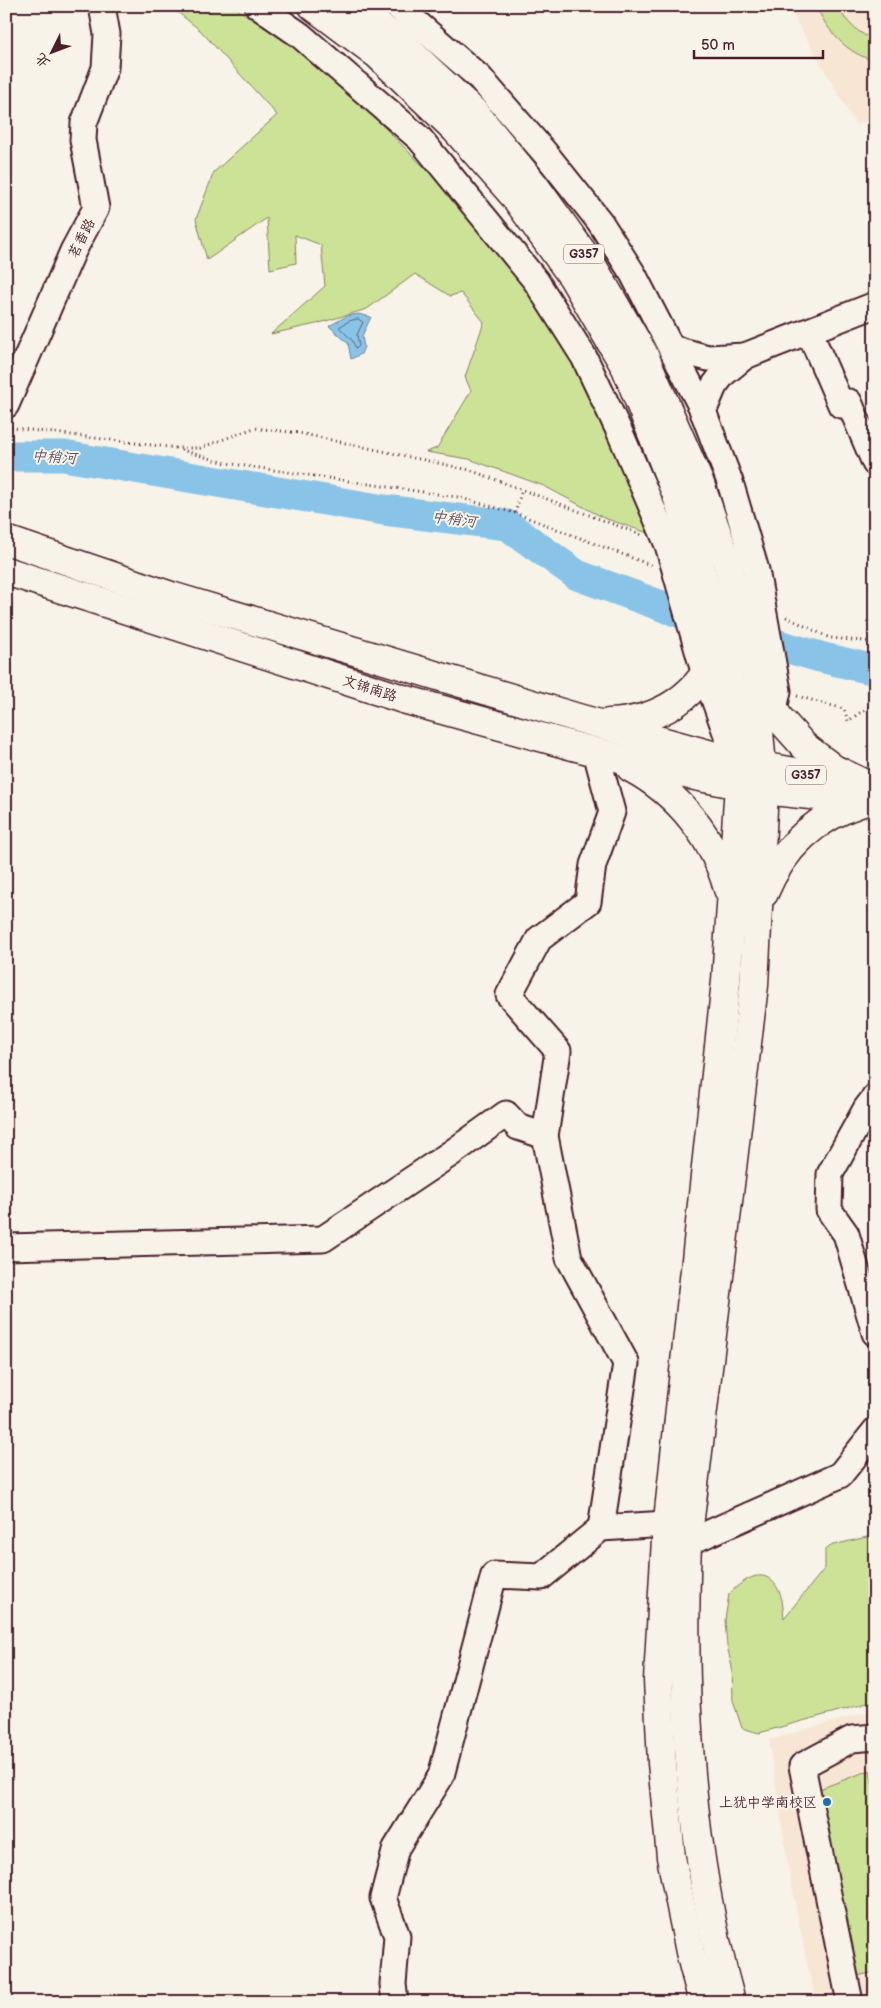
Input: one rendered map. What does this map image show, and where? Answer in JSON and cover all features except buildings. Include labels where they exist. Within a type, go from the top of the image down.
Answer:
[{"type":"main road","name":"G357","points":[[313,6],[377,54],[455,129],[515,197],[572,276],[626,368],[676,493],[696,553],[720,647],[712,673],[751,776]]},
{"type":"main road","name":"G357","points":[[353,6],[396,39],[474,112],[534,185],[592,267],[643,353],[700,484],[727,562],[754,670],[751,776]]},
{"type":"main road","points":[[6,540],[171,596],[593,722],[623,722],[653,715],[681,700],[712,673]]},
{"type":"main road","name":"文锦南路","points":[[6,571],[403,699],[666,770],[751,776]]},
{"type":"main road","points":[[754,670],[776,700],[791,733],[811,752],[870,793],[819,821],[792,845],[770,877],[758,913]]},
{"type":"main road","points":[[578,718],[751,776]]},
{"type":"main road","points":[[596,752],[638,771],[658,785],[686,812],[705,836],[716,856],[731,899]]},
{"type":"main road","name":"G357","points":[[751,776],[870,793]]},
{"type":"main road","points":[[703,2002],[690,1952],[671,1857],[662,1763],[658,1680],[660,1611],[667,1524],[726,981],[731,899],[751,776]]},
{"type":"main road","points":[[730,2002],[717,1953],[700,1862],[689,1766],[685,1681],[687,1542],[754,984],[758,913],[751,776]]},
{"type":"street","name":"茗香路","points":[[6,404],[74,251],[96,208],[83,140],[84,123],[105,68],[107,34],[102,6]]},
{"type":"street","points":[[258,6],[300,34],[420,138],[536,281],[584,357],[622,435],[668,545],[712,673]]},
{"type":"street","points":[[397,6],[480,78],[600,222],[633,274],[703,412],[730,482],[756,570],[776,700],[751,776]]},
{"type":"street","points":[[703,412],[714,386],[723,374],[745,356],[875,305]]},
{"type":"street","points":[[809,331],[841,405],[849,402],[875,463]]},
{"type":"street","points":[[671,348],[708,358],[745,356]]},
{"type":"street","points":[[596,752],[612,812],[593,865],[588,902],[539,939],[509,995],[558,1051],[545,1136],[569,1258],[626,1362],[601,1528]]},
{"type":"street","points":[[875,1097],[866,1109],[830,1174],[829,1210],[846,1234],[875,1333]]},
{"type":"street","points":[[6,1247],[323,1239],[506,1114],[518,1127],[545,1136]]},
{"type":"street","points":[[687,1542],[840,1475],[875,1431]]},
{"type":"street","points":[[395,2002],[394,1984],[397,1936],[383,1898],[396,1848],[441,1776],[494,1575],[542,1577],[601,1528],[667,1524]]},
{"type":"street","points":[[850,2002],[802,1766],[852,1739],[875,1737]]},
{"type":"path","points":[[6,427],[176,448],[200,448],[254,428],[299,433],[470,470],[668,545]]},
{"type":"path","points":[[176,448],[226,463],[458,497],[515,513],[653,566]]},
{"type":"path","points":[[515,513],[522,490]]},
{"type":"path","points":[[763,607],[830,638],[875,642]]},
{"type":"path","points":[[776,700],[844,709],[848,720],[866,708],[875,709]]},
{"type":"shaded area","points":[[786,6],[875,6],[875,117],[856,125]]},
{"type":"shaded area","name":"上犹中学南校区","points":[[875,1710],[875,2002],[817,2002],[808,1970],[788,1865],[769,1740]]},
{"type":"green space","points":[[170,6],[233,6],[308,57],[368,111],[443,186],[513,271],[579,374],[626,477],[648,533],[604,518],[544,486],[469,459],[426,452],[437,448],[471,391],[465,377],[484,322],[461,293],[450,296],[415,274],[367,309],[316,324],[271,334],[325,286],[321,245],[295,235],[296,263],[270,269],[267,218],[207,260],[196,219],[214,172],[277,115],[201,31]]},
{"type":"green space","points":[[816,6],[838,6],[844,17],[853,27],[875,40],[875,61],[855,53],[839,40],[832,33]]},
{"type":"green space","points":[[875,1537],[875,1701],[759,1733],[742,1728],[733,1701],[732,1667],[727,1646],[725,1620],[729,1594],[742,1583],[755,1576],[768,1578],[779,1591],[784,1618],[825,1568],[825,1549],[833,1545]]},
{"type":"green space","points":[[870,1770],[875,1800],[875,1972],[852,1977],[817,1790]]},
{"type":"water","points":[[358,314],[371,317],[362,336],[364,347],[361,354],[351,359],[348,343],[329,326],[347,316]]},
{"type":"waterway","name":"中稍河","points":[[6,456],[64,456],[384,510],[507,525],[577,575],[733,632],[820,657],[875,670]]},
{"type":"place","name":"上犹中学南校区","points":[[827,1802]]}]
